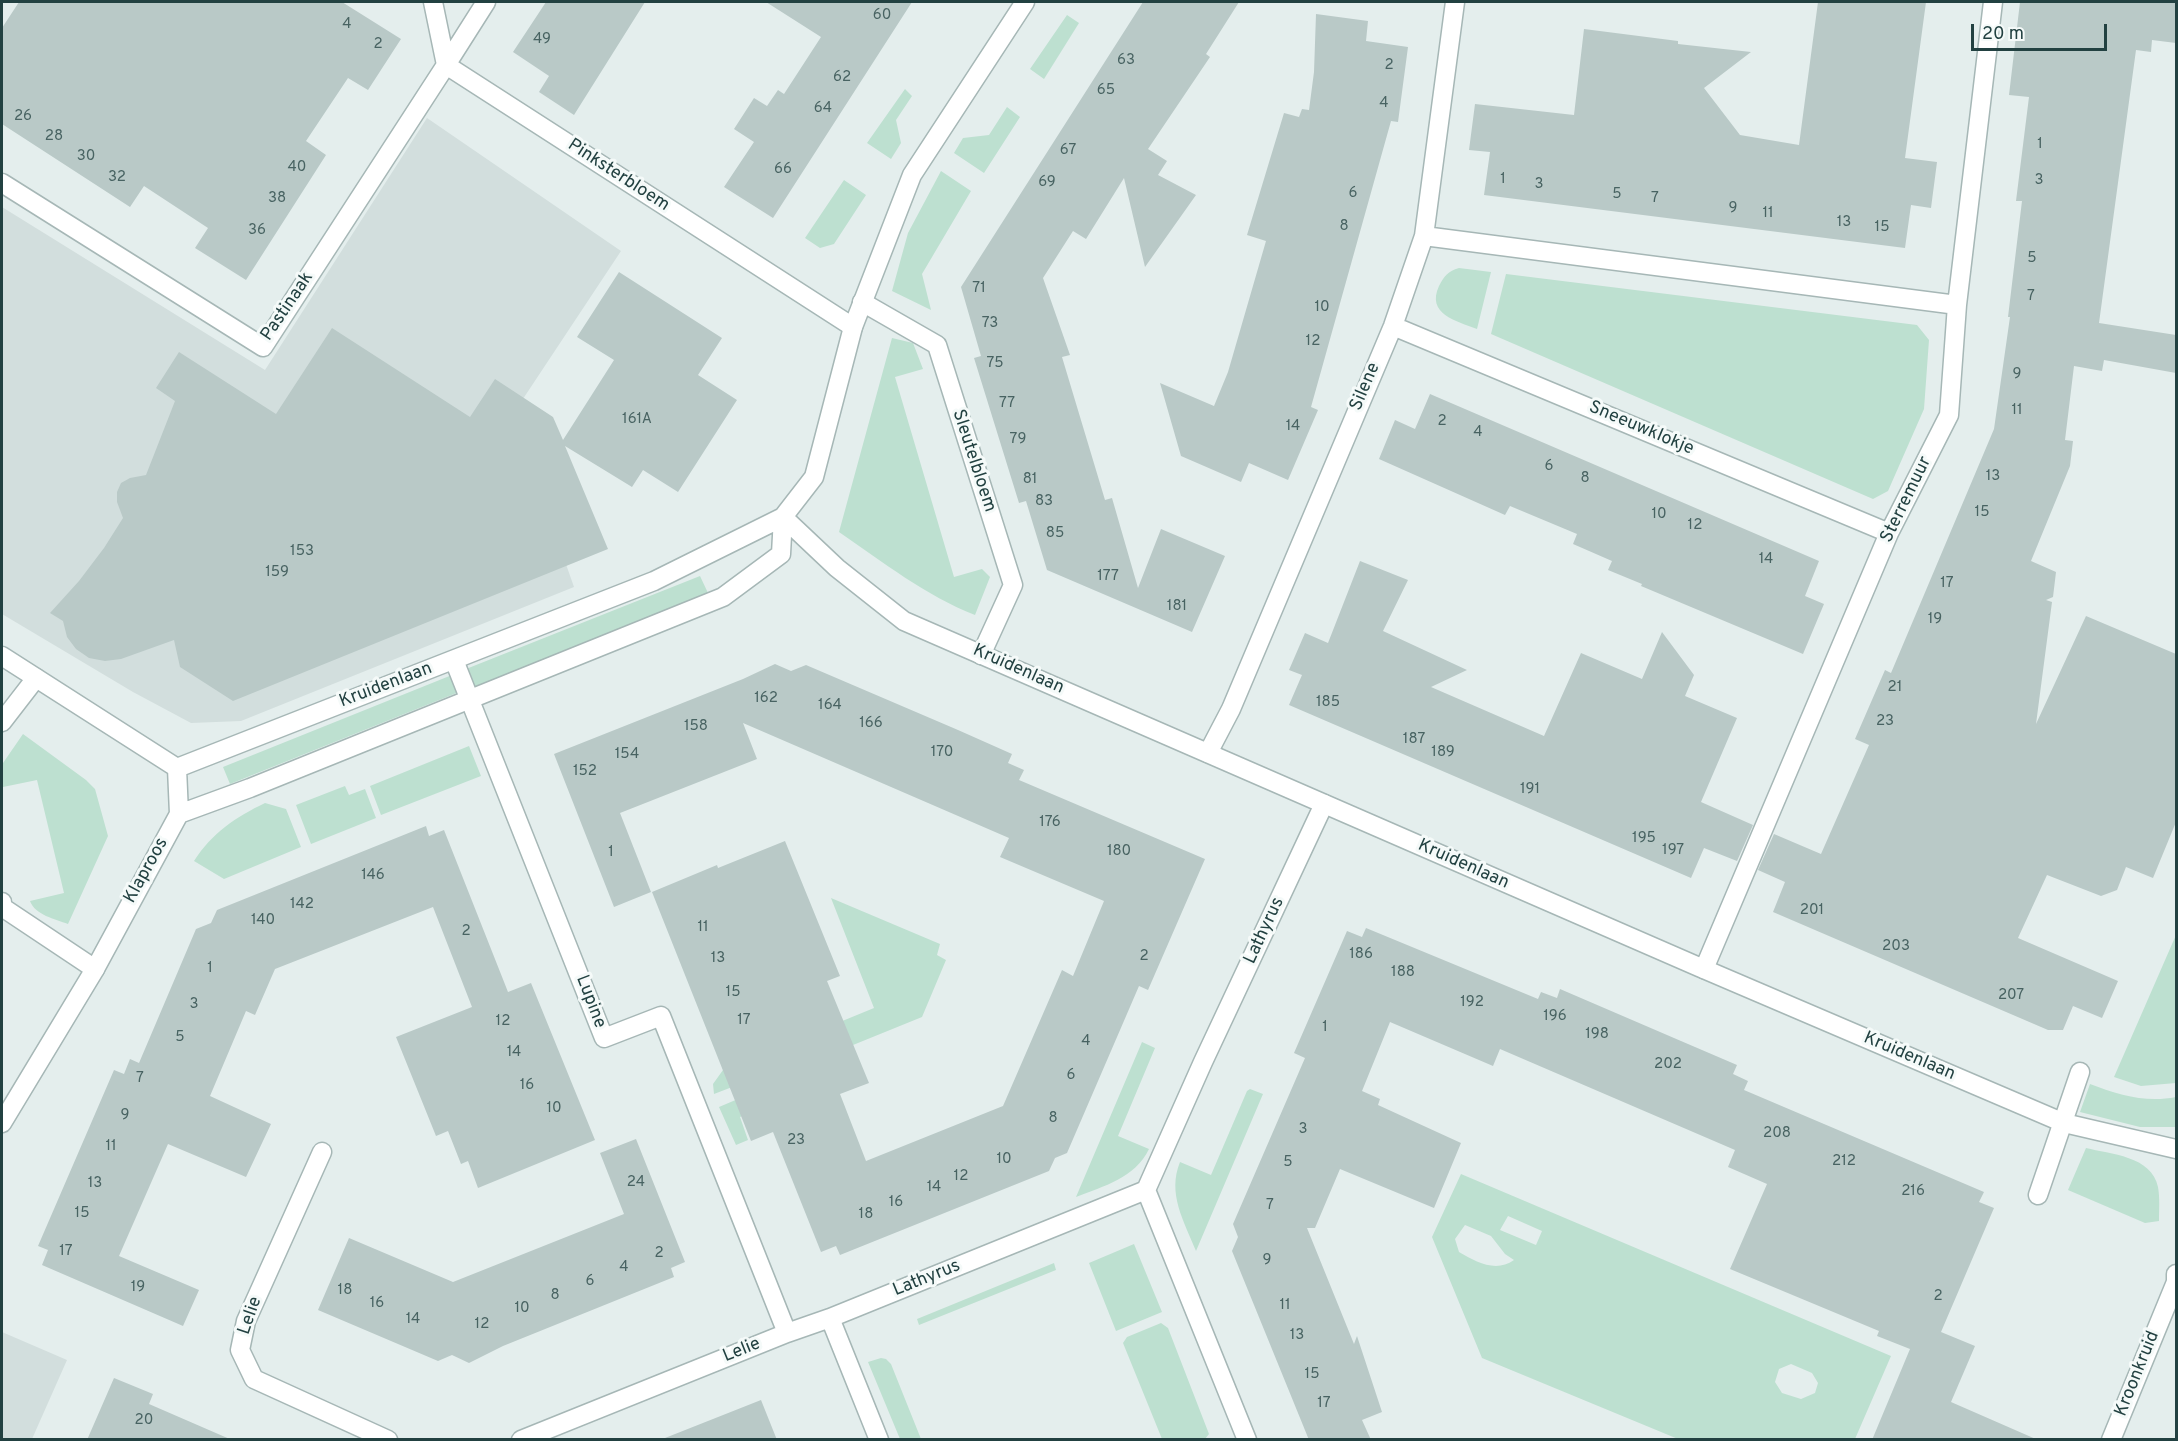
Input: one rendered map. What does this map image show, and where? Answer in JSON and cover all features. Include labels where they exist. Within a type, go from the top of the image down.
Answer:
[{"type":"street","points":[[433,2],[446,65]]},
{"type":"street","points":[[446,65],[486,2]]},
{"type":"street","points":[[2,656],[177,768],[179,814],[250,788],[723,597],[781,554],[783,517],[814,477],[853,327],[912,175],[1025,2]]},
{"type":"street","name":"Silene","points":[[1208,753],[1231,709],[1393,326],[1424,236],[1455,2]]},
{"type":"street","name":"Sterremuur","points":[[1704,969],[1889,533],[1949,415],[1957,305],[1993,2]]},
{"type":"street","name":"Pastinaak","points":[[2,183],[263,347],[446,65]]},
{"type":"street","name":"Pinksterbloem","points":[[446,65],[853,327]]},
{"type":"street","points":[[1424,236],[1957,305]]},
{"type":"street","name":"Sleutelbloem","points":[[862,302],[937,345],[1013,585],[981,655]]},
{"type":"street","name":"Sneeuwklokje","points":[[1393,326],[1889,533]]},
{"type":"street","name":"Kruidenlaan","points":[[177,768],[654,581],[783,517],[837,568],[904,621],[2064,1123],[2176,1149]]},
{"type":"street","name":"Lupine","points":[[454,660],[604,1038],[661,1016],[787,1333]]},
{"type":"street","points":[[2,722],[36,678]]},
{"type":"street","name":"Lathyrus","points":[[830,1318],[1146,1190],[1203,1062],[1324,804]]},
{"type":"street","name":"Klaproos","points":[[2,1123],[95,969],[179,814]]},
{"type":"street","points":[[2,902],[2,907],[95,969]]},
{"type":"street","points":[[2038,1195],[2080,1072]]},
{"type":"street","name":"Lelie","points":[[322,1152],[246,1321],[240,1350],[254,1379],[388,1440]]},
{"type":"street","points":[[1146,1190],[1247,1440]]},
{"type":"street","name":"Kroonkruid","points":[[2112,1440],[2176,1282],[2176,1274]]},
{"type":"street","points":[[830,1318],[879,1440]]},
{"type":"street","name":"Lelie","points":[[521,1440],[787,1333],[830,1318]]},
{"type":"shaded area","points":[[427,118],[621,251],[513,414],[574,587],[241,721],[191,723],[133,692],[2,614],[2,207],[265,370]]},
{"type":"shaded area","points":[[2,1332],[67,1360],[32,1439],[2,1439]]},
{"type":"green space","points":[[1067,15],[1079,23],[1044,79],[1030,69]]},
{"type":"green space","points":[[905,89],[912,96],[896,120],[901,143],[891,159],[867,143]]},
{"type":"green space","points":[[1007,107],[1020,117],[984,173],[954,153],[963,138],[989,135]]},
{"type":"green space","points":[[941,171],[971,191],[922,274],[931,310],[892,291],[908,233]]},
{"type":"green space","points":[[844,180],[866,195],[834,244],[820,248],[805,238]]},
{"type":"green space","points":[[1459,268],[1491,272],[1477,329],[1445,315],[1436,303],[1436,296],[1443,279],[1449,272]]},
{"type":"green space","points":[[1506,274],[1917,325],[1929,340],[1924,409],[1888,491],[1873,499],[1491,334]]},
{"type":"green space","points":[[892,338],[913,343],[923,369],[895,377],[954,577],[982,569],[990,577],[975,615],[922,588],[839,532]]},
{"type":"green space","points":[[700,576],[708,593],[469,689],[461,671]]},
{"type":"green space","points":[[452,675],[459,692],[230,784],[223,767]]},
{"type":"green space","points":[[23,734],[95,789],[108,836],[68,924],[36,910],[30,901],[64,893],[37,780],[3,787],[3,763]]},
{"type":"green space","points":[[469,746],[481,776],[381,815],[370,786]]},
{"type":"green space","points":[[345,786],[349,795],[365,789],[376,818],[311,844],[296,805]]},
{"type":"green space","points":[[265,803],[286,809],[301,847],[224,879],[194,861],[225,827]]},
{"type":"green space","points":[[831,898],[940,944],[937,955],[946,960],[922,1017],[789,1071],[796,1093],[740,1117],[748,1140],[736,1145],[719,1107],[745,1096],[740,1084],[714,1094],[713,1084],[723,1070],[874,1008]]},
{"type":"green space","points":[[2176,935],[2176,1083],[2141,1086],[2114,1077]]},
{"type":"green space","points":[[1142,1042],[1155,1048],[1118,1136],[1149,1149],[1136,1167],[1118,1180],[1076,1197]]},
{"type":"green space","points":[[2090,1084],[2133,1097],[2165,1099],[2176,1097],[2176,1127],[2140,1127],[2080,1112]]},
{"type":"green space","points":[[1250,1089],[1263,1094],[1196,1251],[1182,1218],[1176,1196],[1176,1174],[1180,1162],[1211,1175],[1247,1091]]},
{"type":"green space","points":[[2086,1148],[2129,1158],[2148,1169],[2158,1187],[2159,1221],[2145,1223],[2068,1190]]},
{"type":"green space","points":[[1461,1174],[1891,1356],[1855,1439],[1678,1439],[1482,1358],[1432,1237]],"holes":[[[1508,1216],[1542,1231],[1536,1245],[1500,1230]],[[1465,1225],[1491,1236],[1505,1254],[1514,1260],[1500,1266],[1486,1265],[1459,1252],[1455,1239]],[[1791,1364],[1812,1373],[1818,1383],[1815,1393],[1801,1399],[1782,1393],[1775,1382],[1779,1369]]]},
{"type":"green space","points":[[1134,1244],[1162,1312],[1116,1331],[1089,1263]]},
{"type":"green space","points":[[1054,1263],[1056,1270],[919,1325],[917,1319]]},
{"type":"green space","points":[[1161,1323],[1168,1328],[1209,1434],[1205,1439],[1162,1439],[1123,1343],[1127,1337]]},
{"type":"green space","points":[[881,1358],[891,1364],[921,1439],[900,1439],[868,1362]]},
{"type":"building","points":[[19,2],[342,2],[401,39],[368,90],[348,78],[306,141],[326,155],[246,280],[195,248],[208,228],[144,186],[130,207],[2,124],[2,28]]},
{"type":"building","points":[[546,2],[645,2],[574,115],[539,92],[549,76],[513,52]]},
{"type":"building","points":[[766,2],[912,2],[773,218],[724,187],[754,142],[734,129],[754,98],[767,106],[778,90],[784,94],[821,37]]},
{"type":"building","points":[[1143,2],[1239,2],[1206,54],[1210,57],[1148,149],[1167,161],[1158,175],[1196,195],[1145,267],[1124,178],[1086,239],[1073,231],[1043,278],[1070,355],[1062,357],[1105,500],[1112,498],[1138,588],[1161,529],[1225,556],[1192,632],[1047,570],[1026,501],[1019,503],[974,358],[981,356],[961,287]]},
{"type":"building","points":[[1818,2],[1926,2],[1905,158],[1937,162],[1931,208],[1911,205],[1905,248],[1484,195],[1490,152],[1469,150],[1475,104],[1574,115],[1584,29],[1678,41],[1678,44],[1751,52],[1704,88],[1740,135],[1799,145]]},
{"type":"building","points":[[2020,2],[2176,2],[2176,43],[2152,40],[2151,52],[2136,50],[2099,323],[2176,335],[2176,373],[2104,360],[2102,371],[2074,366],[2065,440],[2073,441],[2070,466],[2031,561],[2056,572],[2053,597],[2046,600],[2052,602],[2036,724],[2086,616],[2176,654],[2176,822],[2153,878],[2126,867],[2117,890],[2101,896],[2047,875],[2018,938],[2118,981],[2102,1018],[2073,1006],[2063,1030],[2048,1030],[1773,912],[1785,882],[1758,870],[1774,834],[1821,854],[1869,745],[1855,739],[1885,670],[1891,673],[1994,429],[2010,317],[2008,317],[2022,201],[2016,201],[2029,97],[2009,95]]},
{"type":"building","points":[[1316,14],[1368,21],[1366,41],[1408,47],[1398,122],[1391,121],[1311,407],[1318,410],[1288,480],[1249,463],[1241,482],[1181,456],[1160,383],[1214,406],[1228,372],[1266,241],[1247,235],[1284,113],[1299,117],[1302,109],[1309,110],[1314,72]]},
{"type":"building","points":[[619,272],[722,338],[698,375],[737,400],[678,492],[643,470],[632,487],[565,446],[608,549],[233,701],[180,667],[174,640],[121,659],[105,661],[89,658],[76,649],[67,637],[63,621],[50,613],[79,581],[123,518],[117,502],[117,492],[121,483],[130,478],[146,475],[175,401],[156,388],[179,352],[276,414],[332,328],[470,417],[495,379],[553,417],[563,440],[614,360],[577,337]]},
{"type":"building","points":[[1430,394],[1819,561],[1805,596],[1824,604],[1803,654],[1608,570],[1612,561],[1573,544],[1577,534],[1510,506],[1505,515],[1379,459],[1395,420],[1415,429]]},
{"type":"building","points":[[1360,561],[1408,580],[1383,631],[1467,670],[1431,687],[1544,736],[1581,653],[1642,679],[1662,632],[1694,675],[1685,696],[1737,718],[1701,802],[1753,825],[1737,861],[1704,848],[1691,878],[1289,705],[1302,675],[1289,670],[1305,633],[1328,643]]},
{"type":"building","points":[[775,664],[791,671],[806,665],[1012,754],[1008,763],[1024,770],[1019,780],[1205,859],[1148,990],[1139,986],[1067,1153],[1055,1158],[1049,1171],[840,1255],[836,1246],[821,1252],[773,1132],[751,1141],[652,892],[717,865],[718,868],[785,841],[840,976],[827,981],[869,1083],[840,1094],[866,1161],[1003,1106],[1062,970],[1073,976],[1104,901],[1000,857],[1009,838],[743,723],[757,759],[620,813],[651,892],[614,907],[554,754],[743,679]]},
{"type":"building","points":[[426,826],[429,836],[444,830],[508,992],[531,983],[595,1140],[478,1188],[468,1161],[461,1164],[448,1131],[436,1136],[396,1037],[472,1007],[433,907],[275,969],[255,1015],[246,1011],[210,1096],[271,1124],[246,1177],[168,1144],[119,1256],[199,1290],[183,1326],[42,1265],[48,1250],[38,1246],[114,1070],[124,1074],[130,1059],[139,1063],[196,929],[211,923],[217,910]]},
{"type":"building","points":[[1366,928],[1538,999],[1541,992],[1557,998],[1560,989],[1737,1065],[1733,1074],[1748,1081],[1744,1090],[1984,1192],[1979,1202],[1994,1208],[1941,1332],[1975,1346],[1951,1402],[2038,1440],[1872,1440],[1910,1349],[1877,1336],[1879,1331],[1730,1269],[1767,1184],[1728,1167],[1735,1150],[1500,1049],[1493,1066],[1390,1022],[1362,1091],[1380,1099],[1378,1105],[1461,1143],[1434,1208],[1340,1169],[1315,1228],[1307,1228],[1354,1344],[1357,1336],[1382,1412],[1362,1420],[1371,1440],[1309,1440],[1232,1251],[1238,1237],[1233,1224],[1305,1058],[1294,1053],[1347,931],[1362,937]]},
{"type":"building","points":[[636,1139],[685,1262],[671,1268],[674,1277],[503,1346],[469,1363],[452,1355],[438,1361],[318,1310],[349,1238],[453,1282],[624,1214],[600,1153]]},
{"type":"building","points":[[114,1378],[153,1394],[149,1404],[232,1440],[87,1440]]},
{"type":"building","points":[[761,1400],[777,1440],[666,1440],[665,1438]]}]
